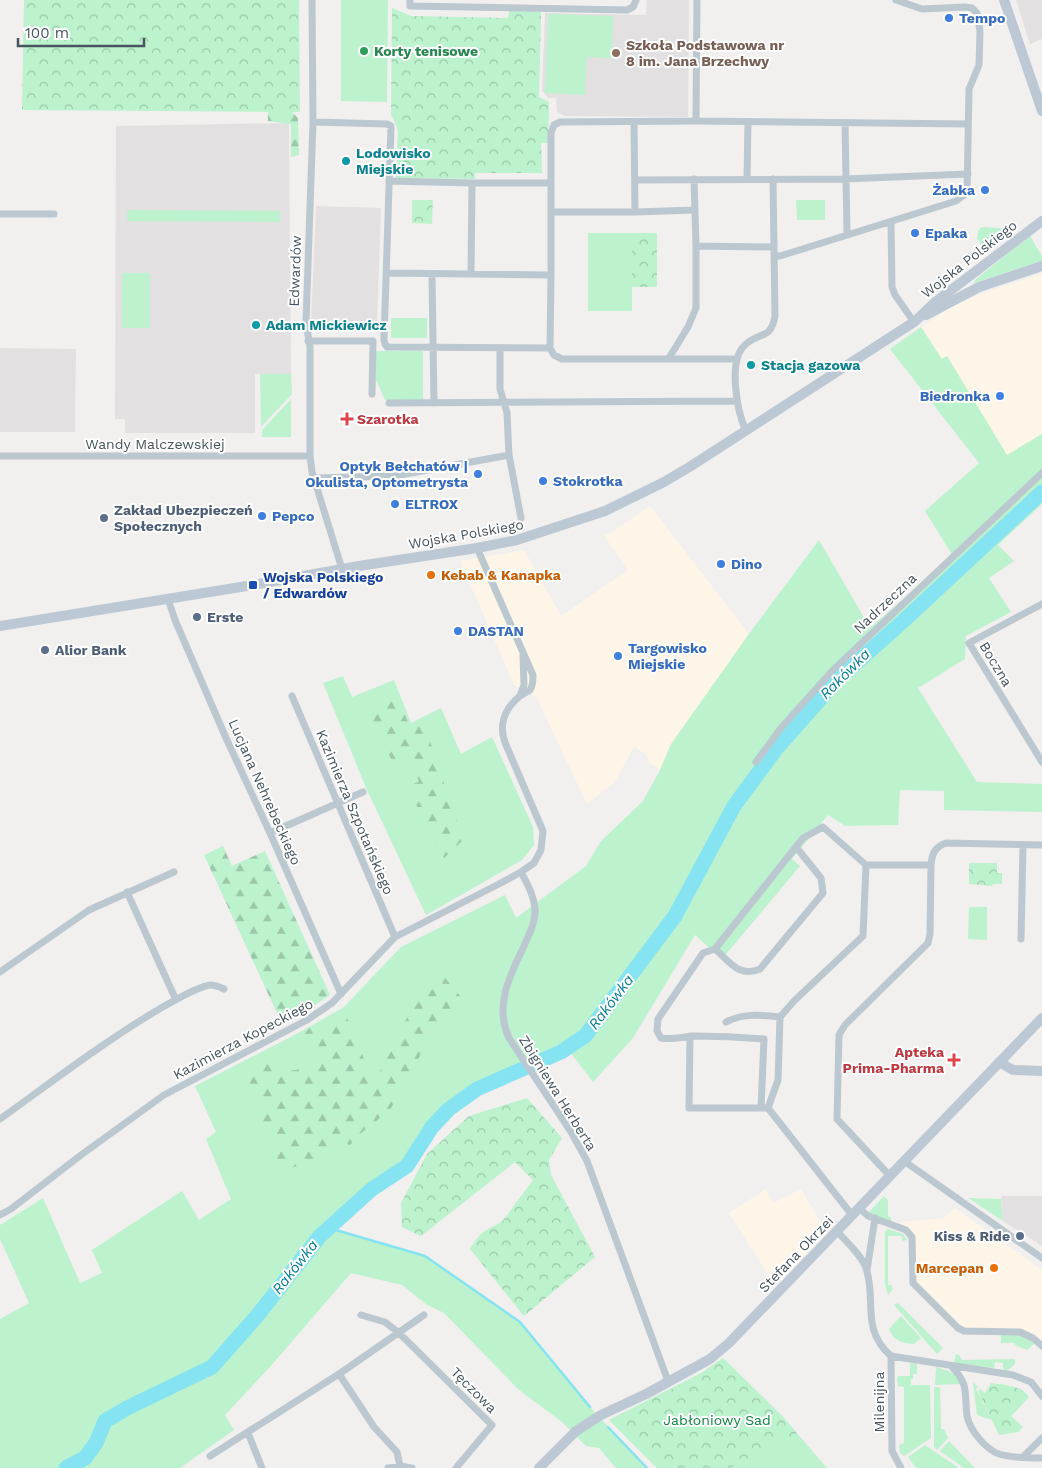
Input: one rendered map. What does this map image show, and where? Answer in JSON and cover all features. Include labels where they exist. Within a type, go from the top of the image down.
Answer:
[{"type":"street","name":"Edwardów","points":[[312,0],[313,122],[306,322],[310,456],[314,478],[342,569]]},
{"type":"street","points":[[410,0],[410,6],[469,4],[627,10],[633,7],[636,0]]},
{"type":"street","points":[[696,121],[697,0]]},
{"type":"street","points":[[775,256],[891,222],[962,198],[967,193],[969,89],[979,66],[980,31],[977,13],[972,8],[965,7],[918,9],[896,0]]},
{"type":"street","points":[[1004,0],[1042,111]]},
{"type":"street","points":[[1018,40],[1042,90]]},
{"type":"street","points":[[736,359],[562,359],[554,356],[550,348],[551,133],[554,125],[560,122],[696,121],[968,124]]},
{"type":"street","points":[[313,122],[387,124],[391,126],[385,344],[390,348],[550,348]]},
{"type":"street","points":[[634,122],[635,212]]},
{"type":"street","points":[[747,179],[748,122]]},
{"type":"street","points":[[845,123],[846,234]]},
{"type":"street","points":[[635,180],[845,179],[968,174]]},
{"type":"street","points":[[669,358],[688,327],[696,308],[694,179]]},
{"type":"street","points":[[746,431],[740,420],[736,401],[736,359],[745,344],[767,334],[773,327],[775,316],[775,256],[773,248],[773,179]]},
{"type":"street","points":[[389,182],[551,183]]},
{"type":"street","points":[[471,274],[472,183]]},
{"type":"street","points":[[552,212],[695,210]]},
{"type":"street","points":[[0,214],[54,214]]},
{"type":"street","name":"Wojska Polskiego","points":[[914,322],[934,303],[1042,221]]},
{"type":"street","points":[[891,222],[892,287],[895,295],[914,322]]},
{"type":"street","points":[[696,246],[773,248]]},
{"type":"street","name":"Wojska Polskiego","points":[[0,626],[524,539],[605,510],[664,482],[914,322],[979,287],[1042,266]]},
{"type":"street","points":[[386,273],[551,276]]},
{"type":"street","points":[[432,275],[434,403]]},
{"type":"street","points":[[308,341],[373,341],[372,394]]},
{"type":"street","points":[[500,348],[500,389],[507,414],[510,455],[521,518]]},
{"type":"street","points":[[389,403],[736,401]]},
{"type":"street","points":[[314,478],[395,476],[510,455]]},
{"type":"street","name":"Wandy Malczewskiej","points":[[0,456],[310,456]]},
{"type":"street","name":"Nadrzeczna","points":[[756,762],[781,728],[832,671],[1042,473]]},
{"type":"street","name":"Kazimierza Kopeckiego","points":[[0,1215],[164,1096],[326,1008],[395,937],[521,872],[534,863],[539,855],[544,837],[541,822],[503,737],[502,724],[507,710],[520,696],[524,685],[523,653],[477,548]]},
{"type":"street","name":"Lucjana Nehrebeckiego","points":[[168,599],[186,646],[341,994]]},
{"type":"street","name":"Boczna","points":[[1042,614],[1039,605],[969,643],[1042,762]]},
{"type":"street","name":"Kazimierza Szpotańskiego","points":[[292,696],[395,937]]},
{"type":"street","points":[[270,833],[363,792]]},
{"type":"street","points":[[931,865],[866,865],[823,827],[802,838],[715,948],[703,953],[658,1020],[657,1031],[661,1038],[667,1039],[690,1036],[764,1039],[765,1108],[856,1212],[910,1233],[912,1237],[913,1283],[958,1328],[964,1331],[1020,1332],[1033,1338],[1042,1346]]},
{"type":"street","points":[[890,1176],[837,1119],[839,1035],[845,1024],[929,942],[931,865],[935,850],[946,843],[1042,845]]},
{"type":"street","points":[[1021,939],[1023,845]]},
{"type":"street","points":[[715,948],[742,972],[751,973],[760,969],[822,894],[821,878],[796,847]]},
{"type":"street","points":[[765,1108],[778,1080],[780,1018],[794,1001],[863,936],[866,865]]},
{"type":"street","points":[[0,972],[76,918],[127,892],[174,872]]},
{"type":"street","name":"Zbigniewa Herberta","points":[[521,872],[533,897],[535,915],[531,931],[504,992],[502,1012],[507,1035],[571,1132],[586,1160],[668,1381]]},
{"type":"street","points":[[127,892],[176,1000]]},
{"type":"street","points":[[0,1119],[134,1024],[176,1000],[210,985],[224,989]]},
{"type":"street","points":[[726,1022],[735,1017],[749,1015],[780,1018]]},
{"type":"street","name":"Stefana Okrzei","points":[[539,1468],[576,1431],[601,1415],[710,1359],[729,1343],[1042,1018]]},
{"type":"street","points":[[690,1036],[689,1108],[765,1108]]},
{"type":"street","points":[[999,1062],[1013,1070],[1042,1071]]},
{"type":"street","points":[[904,1161],[1042,1258]]},
{"type":"street","name":"Milenijna","points":[[875,1218],[867,1270],[871,1319],[875,1335],[882,1348],[891,1356],[892,1451],[900,1468]]},
{"type":"street","points":[[837,1231],[862,1261],[867,1270]]},
{"type":"street","name":"Tęczowa","points":[[361,1315],[385,1322],[399,1333],[492,1424],[456,1468]]},
{"type":"street","points":[[210,1456],[339,1374],[424,1315]]},
{"type":"street","points":[[891,1356],[1022,1377],[1031,1382],[1042,1396]]},
{"type":"street","points":[[951,1366],[963,1380],[969,1424],[978,1437],[999,1454],[1042,1458]]},
{"type":"street","points":[[339,1374],[374,1427],[397,1452],[400,1466]]},
{"type":"street","points":[[248,1433],[262,1468]]},
{"type":"street","points":[[1024,1456],[1042,1438]]},
{"type":"street","points":[[388,1468],[400,1466],[412,1468]]},
{"type":"shaded area","name":"Szkoła Podstawowa nr 8 im. Jana Brzechwy","points":[[647,0],[689,0],[688,117],[565,116],[557,112],[556,98],[548,98],[542,91],[545,13],[646,15]]},
{"type":"shaded area","points":[[1016,0],[1042,0],[1042,39],[1030,44]]},
{"type":"shaded area","points":[[289,123],[291,374],[255,374],[255,433],[125,433],[125,419],[115,419],[116,126]]},
{"type":"shaded area","points":[[316,206],[381,208],[377,324],[311,322]]},
{"type":"shaded area","points":[[1042,274],[1042,434],[1007,455],[947,357],[942,359],[921,327],[952,306],[1000,287]]},
{"type":"shaded area","points":[[0,348],[76,349],[75,432],[0,432]]},
{"type":"shaded area","name":"Targowisko Miejskie","points":[[650,506],[749,634],[671,744],[660,770],[649,763],[646,754],[634,747],[614,783],[587,804],[536,696],[514,685],[460,561],[524,550],[561,616],[628,570],[603,534],[609,534]]},
{"type":"shaded area","points":[[766,1189],[773,1203],[801,1189],[827,1233],[775,1286],[729,1213]]},
{"type":"shaded area","points":[[1001,1196],[1042,1196],[1042,1246],[1003,1221]]},
{"type":"shaded area","points":[[955,1208],[1042,1270],[1042,1346],[1033,1338],[964,1331],[915,1286],[912,1237],[901,1222],[944,1218]]},
{"type":"green space","points":[[24,0],[299,0],[300,112],[22,110]]},
{"type":"green space","name":"Korty tenisowe","points":[[341,0],[388,0],[387,102],[341,101]]},
{"type":"green space","points":[[392,8],[411,16],[508,18],[509,11],[541,12],[539,97],[549,102],[548,143],[541,143],[542,173],[475,173],[475,179],[396,178],[398,130],[391,114]]},
{"type":"green space","points":[[548,14],[613,16],[612,58],[587,57],[585,95],[545,93]]},
{"type":"green space","points":[[268,111],[291,111],[298,118],[299,155],[291,157],[291,124],[268,121]]},
{"type":"green space","points":[[412,200],[433,200],[432,224],[412,223]]},
{"type":"green space","points":[[796,200],[825,200],[825,220],[797,220]]},
{"type":"green space","points":[[127,210],[280,211],[280,222],[127,221]]},
{"type":"green space","points":[[982,227],[1016,230],[989,250],[986,250],[977,239],[978,231]]},
{"type":"green space","points":[[588,233],[632,233],[632,311],[588,311]]},
{"type":"green space","points":[[632,233],[657,233],[657,287],[632,287]]},
{"type":"green space","points":[[1030,236],[1042,256],[1042,261],[974,283],[975,280]]},
{"type":"green space","points":[[122,273],[150,273],[150,328],[122,328]]},
{"type":"green space","points":[[391,318],[427,318],[427,338],[391,338]]},
{"type":"green space","points":[[921,327],[942,359],[947,356],[1007,455],[1042,434],[1042,504],[998,545],[1014,561],[989,578],[1011,612],[966,636],[965,659],[918,688],[977,782],[1042,784],[1042,812],[944,810],[944,791],[900,790],[898,825],[845,826],[828,815],[792,859],[800,866],[722,959],[695,935],[633,1038],[593,1082],[567,1048],[477,1089],[449,1109],[432,1127],[407,1166],[372,1189],[329,1228],[425,1256],[520,1322],[590,1407],[647,1468],[616,1468],[599,1448],[586,1446],[562,1422],[519,1390],[444,1313],[427,1305],[402,1285],[351,1273],[269,1368],[225,1415],[234,1430],[180,1468],[0,1468],[0,1319],[29,1303],[0,1239],[0,1225],[43,1198],[80,1283],[102,1273],[92,1250],[182,1191],[199,1220],[231,1199],[206,1139],[216,1132],[195,1086],[343,1008],[401,947],[505,895],[516,918],[586,866],[601,841],[643,801],[660,770],[671,744],[819,540],[870,628],[943,564],[951,553],[925,511],[979,463],[890,349]]},
{"type":"green space","points":[[376,351],[423,351],[423,400],[385,400],[376,380]]},
{"type":"green space","points":[[260,374],[291,374],[292,394],[261,427]]},
{"type":"green space","points":[[291,399],[291,437],[262,437],[262,430]]},
{"type":"green space","points":[[343,676],[352,697],[394,680],[411,723],[441,708],[461,754],[492,737],[533,827],[534,845],[522,860],[426,915],[367,790],[323,683]]},
{"type":"green space","points":[[397,696],[410,727],[421,722],[430,741],[463,840],[444,858],[430,834],[424,807],[417,807],[407,785],[419,782],[408,756],[393,763],[369,713]]},
{"type":"green space","points":[[223,846],[232,866],[265,851],[330,995],[282,1024],[204,855]]},
{"type":"green space","points":[[969,863],[997,863],[997,873],[1002,873],[1002,884],[993,884],[992,886],[969,884]]},
{"type":"green space","points":[[969,907],[987,907],[987,940],[968,939]]},
{"type":"green space","points":[[441,973],[466,1003],[440,1019],[390,1110],[361,1133],[350,1145],[337,1141],[318,1160],[281,1171],[243,1064],[261,1063],[285,1070],[297,1070],[302,1067],[308,1072],[316,1069],[318,1063],[317,1054],[302,1037],[311,1026],[325,1038],[333,1039],[328,1016],[343,1008],[374,1083],[420,992]]},
{"type":"green space","points":[[527,1098],[562,1138],[549,1160],[551,1175],[595,1257],[524,1316],[470,1249],[481,1234],[502,1221],[533,1180],[515,1162],[421,1236],[402,1227],[401,1203],[427,1154],[469,1116]]},
{"type":"green space","points":[[884,1196],[888,1201],[888,1216],[891,1218],[891,1222],[868,1213]]},
{"type":"green space","points":[[968,1198],[1001,1199],[1003,1221]]},
{"type":"green space","points":[[888,1229],[903,1234],[907,1240],[903,1241],[901,1236],[888,1236],[888,1285],[891,1285],[893,1289],[888,1295],[885,1284],[885,1232]]},
{"type":"green space","points":[[898,1303],[943,1348],[937,1354],[894,1305]]},
{"type":"green space","points":[[901,1316],[921,1338],[914,1344],[898,1341],[889,1329]]},
{"type":"green space","points":[[1001,1335],[1025,1336],[1035,1343],[1027,1350],[1015,1345],[1015,1343],[1001,1343]]},
{"type":"green space","points":[[956,1354],[962,1360],[1015,1359],[1015,1364],[1007,1371],[1003,1369],[1003,1363],[995,1362],[994,1368],[954,1363]]},
{"type":"green space","name":"Jabłoniowy Sad","points":[[723,1358],[782,1416],[827,1468],[657,1468],[609,1420],[703,1372]]},
{"type":"green space","name":"Jabłoniowy Sad","points":[[723,1358],[797,1433],[730,1468],[666,1468],[617,1416],[674,1388],[676,1392],[680,1390],[678,1386]]},
{"type":"green space","points":[[910,1363],[917,1364],[917,1374],[913,1374],[911,1385],[930,1385],[931,1438],[904,1456],[900,1453],[899,1445],[904,1443],[904,1387],[898,1386],[897,1377],[910,1376]]},
{"type":"green space","points":[[936,1367],[951,1373],[961,1384],[935,1385]]},
{"type":"green space","points":[[973,1382],[978,1387],[976,1389],[992,1420],[977,1415]]},
{"type":"green space","points":[[991,1383],[1017,1388],[1029,1397],[1011,1416],[1023,1427],[1018,1432],[999,1435],[978,1391],[980,1389],[985,1393]]},
{"type":"green space","points":[[934,1387],[940,1387],[941,1429],[944,1429],[948,1438],[937,1450],[934,1447]]},
{"type":"green space","points":[[949,1441],[975,1468],[964,1468],[940,1451]]},
{"type":"green space","points":[[925,1445],[959,1468],[916,1468],[908,1457]]},
{"type":"waterway","name":"Rakówka","points":[[66,1468],[85,1458],[96,1443],[105,1421],[127,1408],[212,1367],[257,1316],[320,1236],[372,1189],[407,1166],[432,1127],[449,1109],[477,1089],[561,1052],[585,1036],[675,916],[734,806],[776,749],[836,681],[1042,492]]},
{"type":"waterway","points":[[329,1228],[425,1256],[520,1322],[590,1407]]},
{"type":"waterway","points":[[608,1427],[647,1468]]},
{"type":"place","name":"Tempo","points":[[949,18]]},
{"type":"place","name":"Korty tenisowe","points":[[364,51]]},
{"type":"place","name":"Szkoła Podstawowa nr 8 im. Jana Brzechwy","points":[[616,53]]},
{"type":"place","name":"Lodowisko Miejskie","points":[[346,161]]},
{"type":"place","name":"Żabka","points":[[985,190]]},
{"type":"place","name":"Epaka","points":[[915,233]]},
{"type":"place","name":"Adam Mickiewicz","points":[[256,325]]},
{"type":"place","name":"Stacja gazowa","points":[[751,365]]},
{"type":"place","name":"Biedronka","points":[[1000,396]]},
{"type":"place","name":"Szarotka","points":[[347,419]]},
{"type":"place","name":"Optyk Bełchatów | Okulista, Optometrysta","points":[[478,474]]},
{"type":"place","name":"Stokrotka","points":[[543,481]]},
{"type":"place","name":"ELTROX","points":[[395,504]]},
{"type":"place","name":"Pepco","points":[[262,516]]},
{"type":"place","name":"Zakład Ubezpieczeń Społecznych","points":[[104,518]]},
{"type":"place","name":"Dino","points":[[721,564]]},
{"type":"place","name":"Kebab & Kanapka","points":[[431,575]]},
{"type":"place","name":"Wojska Polskiego / Edwardów","points":[[253,585]]},
{"type":"place","name":"Erste","points":[[197,617]]},
{"type":"place","name":"DASTAN","points":[[458,631]]},
{"type":"place","name":"Alior Bank","points":[[45,650]]},
{"type":"place","name":"Targowisko Miejskie","points":[[618,656]]},
{"type":"place","name":"Apteka Prima-Pharma","points":[[954,1060]]},
{"type":"place","name":"Kiss & Ride","points":[[1020,1236]]},
{"type":"place","name":"Marcepan","points":[[994,1268]]}]
